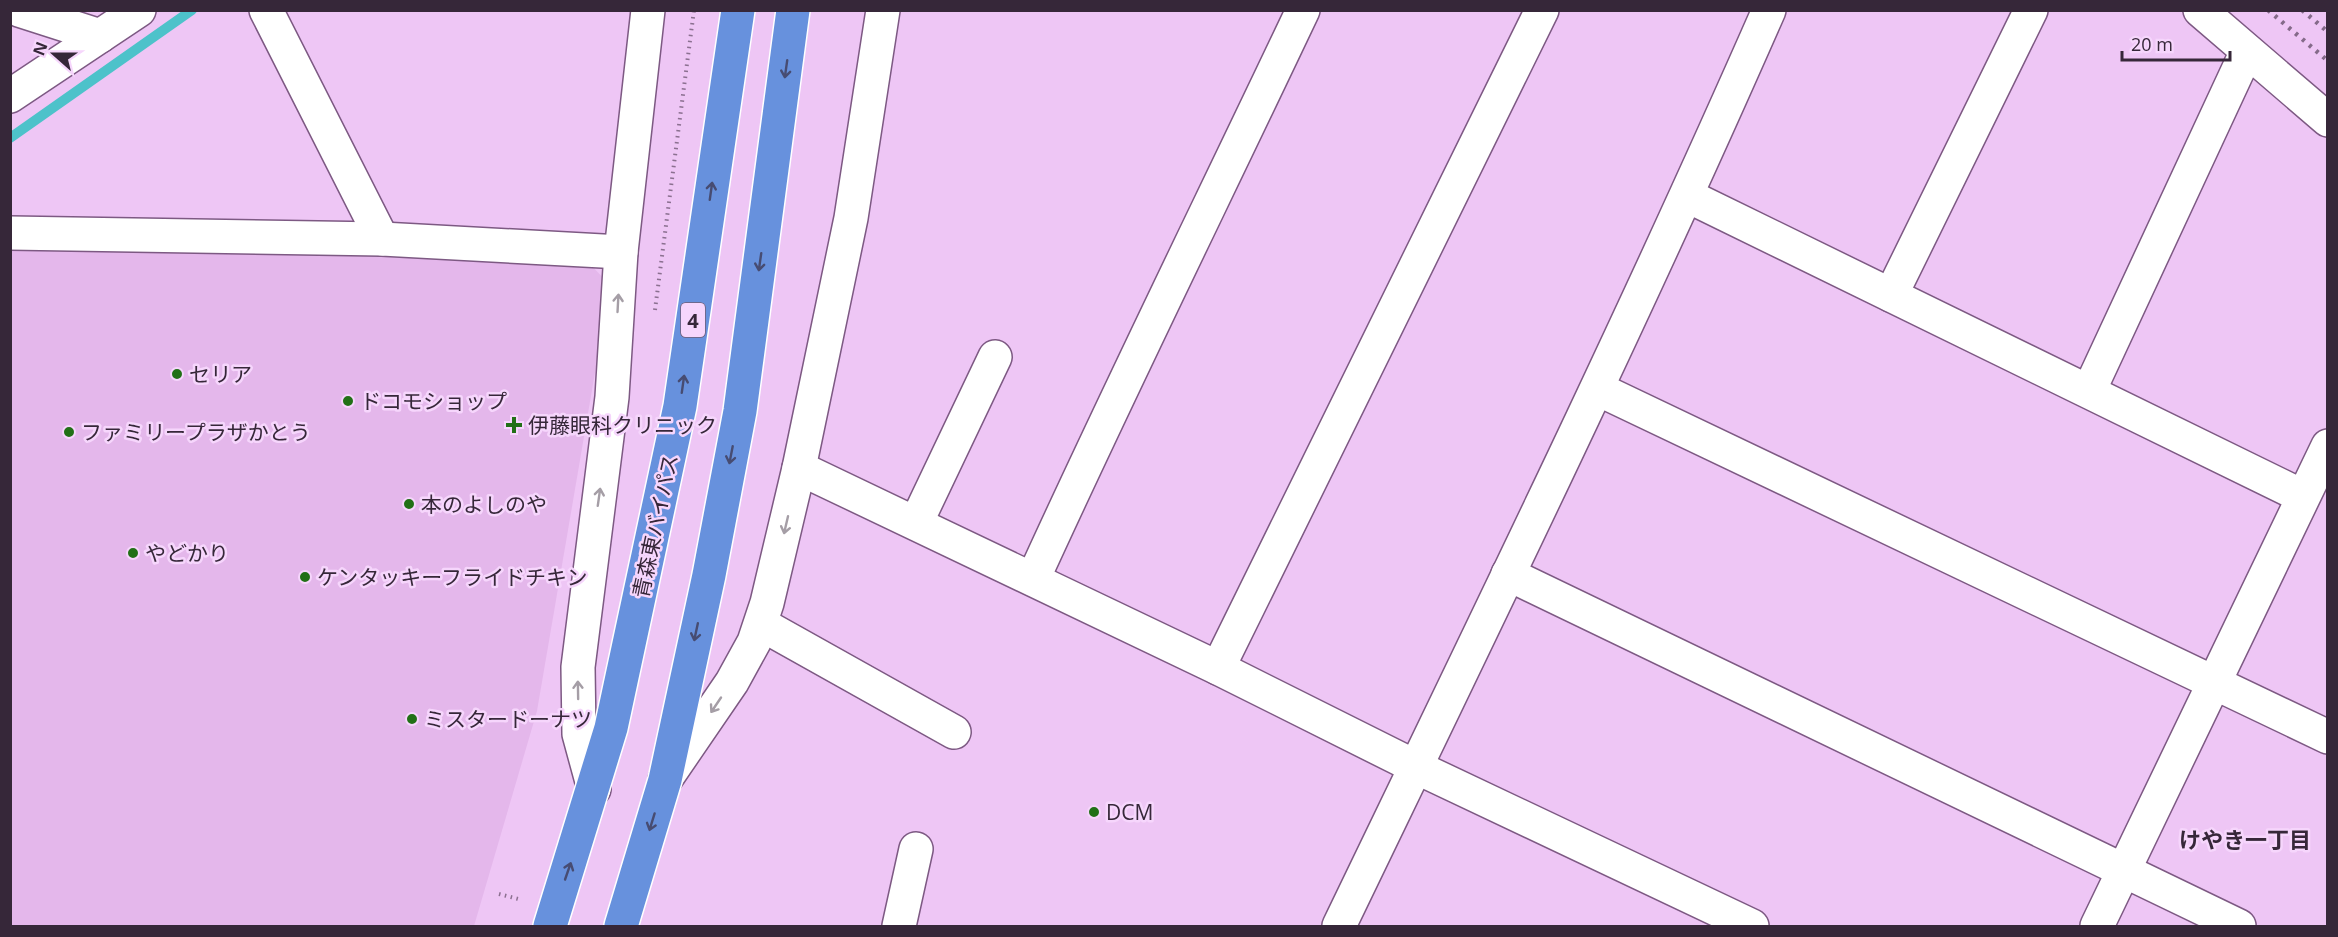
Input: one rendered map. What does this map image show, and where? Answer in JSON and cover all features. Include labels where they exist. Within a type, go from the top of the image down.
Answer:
[{"type":"highway","name":"青森東バイパス","points":[[550,927],[594,789],[614,717],[680,406],[738,10]]},
{"type":"highway","points":[[621,927],[665,780],[740,411],[794,10]]},
{"type":"street","points":[[19,10],[53,16],[100,36]]},
{"type":"street","points":[[10,96],[139,10]]},
{"type":"street","points":[[266,10],[382,239]]},
{"type":"street","points":[[1033,579],[1096,440],[1194,241],[1302,10]]},
{"type":"street","points":[[1218,668],[1542,10]]},
{"type":"street","points":[[1338,927],[1598,389],[1688,196],[1769,10]]},
{"type":"street","points":[[1891,295],[2031,10]]},
{"type":"street","points":[[2200,10],[2328,120]]},
{"type":"street","points":[[594,789],[579,734],[578,667],[612,397],[621,252],[646,11]]},
{"type":"street","points":[[665,780],[732,682],[754,642],[760,624],[799,468],[851,218],[881,11]]},
{"type":"street","points":[[2088,392],[2247,51]]},
{"type":"street","points":[[1688,196],[2302,496]]},
{"type":"street","points":[[10,233],[382,239],[621,252]]},
{"type":"street","points":[[916,523],[995,357]]},
{"type":"street","points":[[1598,389],[2328,737]]},
{"type":"street","points":[[2097,927],[2328,446]]},
{"type":"street","points":[[799,468],[1752,927]]},
{"type":"street","points":[[1508,574],[2239,927]]},
{"type":"street","points":[[760,624],[954,732]]},
{"type":"street","points":[[899,927],[916,849]]},
{"type":"shaded area","points":[[39,246],[589,263],[610,285],[537,711],[474,926],[11,926],[10,247]]},
{"type":"waterway","points":[[10,138],[192,10]]},
{"type":"railway","points":[[2268,10],[2328,61]]},
{"type":"railway","points":[[2302,10],[2328,32]]},
{"type":"place","name":"セリア","points":[[177,374]]},
{"type":"place","name":"ドコモショップ","points":[[348,401]]},
{"type":"place","name":"伊藤眼科クリニック","points":[[514,425]]},
{"type":"place","name":"ファミリープラザかとう","points":[[69,432]]},
{"type":"place","name":"本のよしのや","points":[[409,504]]},
{"type":"place","name":"やどかり","points":[[133,553]]},
{"type":"place","name":"ケンタッキーフライドチキン","points":[[305,577]]},
{"type":"place","name":"ミスタードーナツ","points":[[412,719]]},
{"type":"place","name":"DCM","points":[[1094,812]]},
{"type":"district","name":"けやき一丁目","points":[[2245,839]]}]
